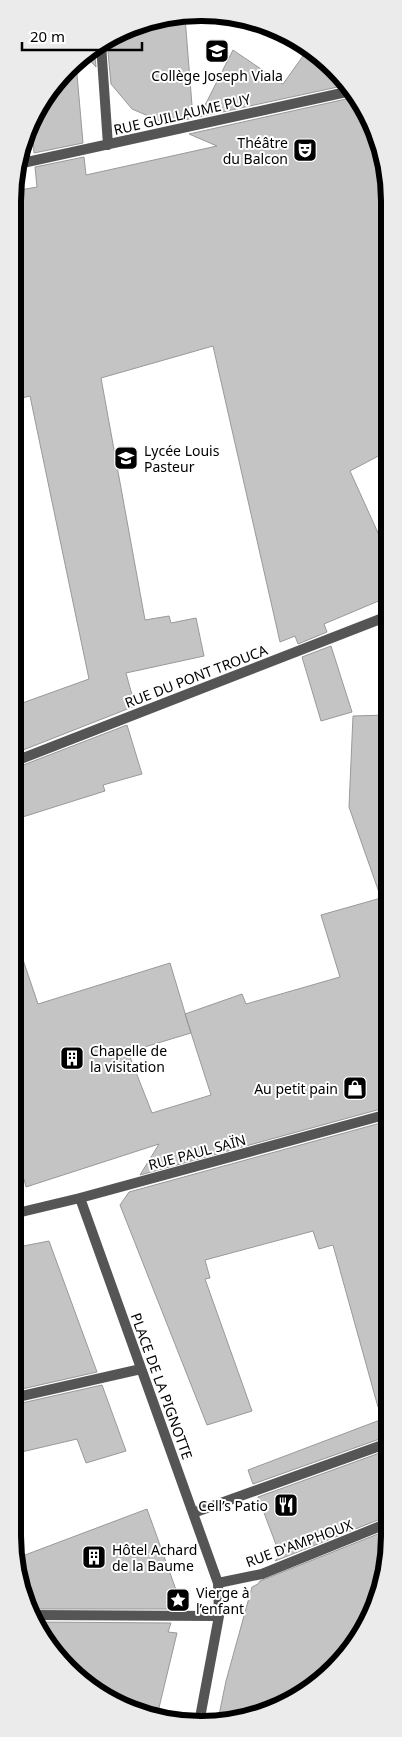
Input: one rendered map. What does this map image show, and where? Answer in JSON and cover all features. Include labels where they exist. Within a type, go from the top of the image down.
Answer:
[{"type":"street","points":[[102,52],[108,145]]},
{"type":"street","name":"RUE GUILLAUME PUY","points":[[26,162],[344,92]]},
{"type":"street","name":"RUE DU PONT TROUCA","points":[[21,759],[381,619]]},
{"type":"street","name":"RUE PAUL SAÏN","points":[[21,1212],[80,1198],[381,1116]]},
{"type":"street","name":"PLACE DE LA PIGNOTTE","points":[[80,1198],[218,1583],[219,1616],[200,1716]]},
{"type":"street","points":[[21,1396],[141,1369]]},
{"type":"street","points":[[194,1513],[381,1446]]},
{"type":"street","name":"RUE D'AMPHOUX","points":[[218,1583],[262,1574],[381,1526]]},
{"type":"street","points":[[40,1615],[219,1616]]},
{"type":"building","points":[[185,22],[193,118],[167,124],[132,109],[111,84],[108,47],[132,35],[154,27]]},
{"type":"building","points":[[233,50],[283,84],[304,54],[320,66],[340,87],[199,117]]},
{"type":"building","points":[[95,56],[96,67],[90,60]]},
{"type":"building","points":[[77,71],[83,143],[34,153],[33,138],[45,111],[58,92]]},
{"type":"building","points":[[348,98],[367,132],[375,154],[381,201],[381,455],[350,471],[381,540],[381,600],[324,624],[327,632],[298,644],[295,636],[280,642],[213,346],[101,378],[145,620],[169,616],[171,623],[196,618],[204,656],[126,673],[135,706],[21,751],[21,703],[89,679],[30,396],[21,398],[22,190],[37,187],[35,167],[84,157],[86,175],[217,146],[189,134]]},
{"type":"building","points":[[331,646],[352,712],[321,721],[302,657]]},
{"type":"building","name":"Chapelle de la visitation","points":[[381,715],[381,898],[349,807],[353,716]]},
{"type":"building","points":[[127,725],[142,774],[103,785],[105,791],[21,817],[21,766]]},
{"type":"building","name":"Chapelle de la visitation","points":[[381,898],[381,1109],[140,1175],[159,1144],[26,1187],[24,1179],[21,1180],[21,954],[38,1004],[170,963],[185,1014],[242,994],[246,1004],[340,977],[321,915]],"holes":[[[190,1028],[211,1095],[152,1113],[128,1052],[191,1033]]]},
{"type":"building","points":[[381,1123],[381,1407],[378,1407],[333,1245],[319,1249],[313,1231],[205,1260],[210,1278],[205,1279],[252,1411],[207,1425],[120,1205],[129,1192]]},
{"type":"building","points":[[49,1241],[97,1372],[21,1389],[21,1246]]},
{"type":"building","points":[[102,1385],[126,1451],[86,1463],[77,1439],[21,1452],[21,1403]]},
{"type":"building","points":[[381,1420],[381,1438],[253,1484],[248,1470]]},
{"type":"building","points":[[381,1453],[381,1519],[275,1561],[280,1555],[258,1497]]},
{"type":"building","name":"Hôtel Achard de la Baume","points":[[147,1509],[179,1598],[175,1609],[37,1609],[27,1583],[23,1556]]},
{"type":"building","points":[[381,1533],[375,1583],[367,1605],[357,1626],[336,1655],[320,1671],[291,1692],[248,1710],[219,1714],[226,1681],[252,1587],[260,1581]]},
{"type":"building","points":[[43,1622],[171,1623],[168,1632],[177,1633],[158,1711],[121,1697],[92,1679],[66,1655]]},
{"type":"place","name":"Collège Joseph Viala","points":[[217,51]]},
{"type":"place","name":"Théâtre du Balcon","points":[[305,150]]},
{"type":"place","name":"Lycée Louis Pasteur","points":[[126,458]]},
{"type":"place","name":"Chapelle de la visitation","points":[[72,1058]]},
{"type":"place","name":"Au petit pain","points":[[355,1088]]},
{"type":"place","name":"Cell’s Patio","points":[[286,1505]]},
{"type":"place","name":"Hôtel Achard de la Baume","points":[[94,1557]]},
{"type":"place","name":"Vierge à l’enfant","points":[[178,1600]]}]
